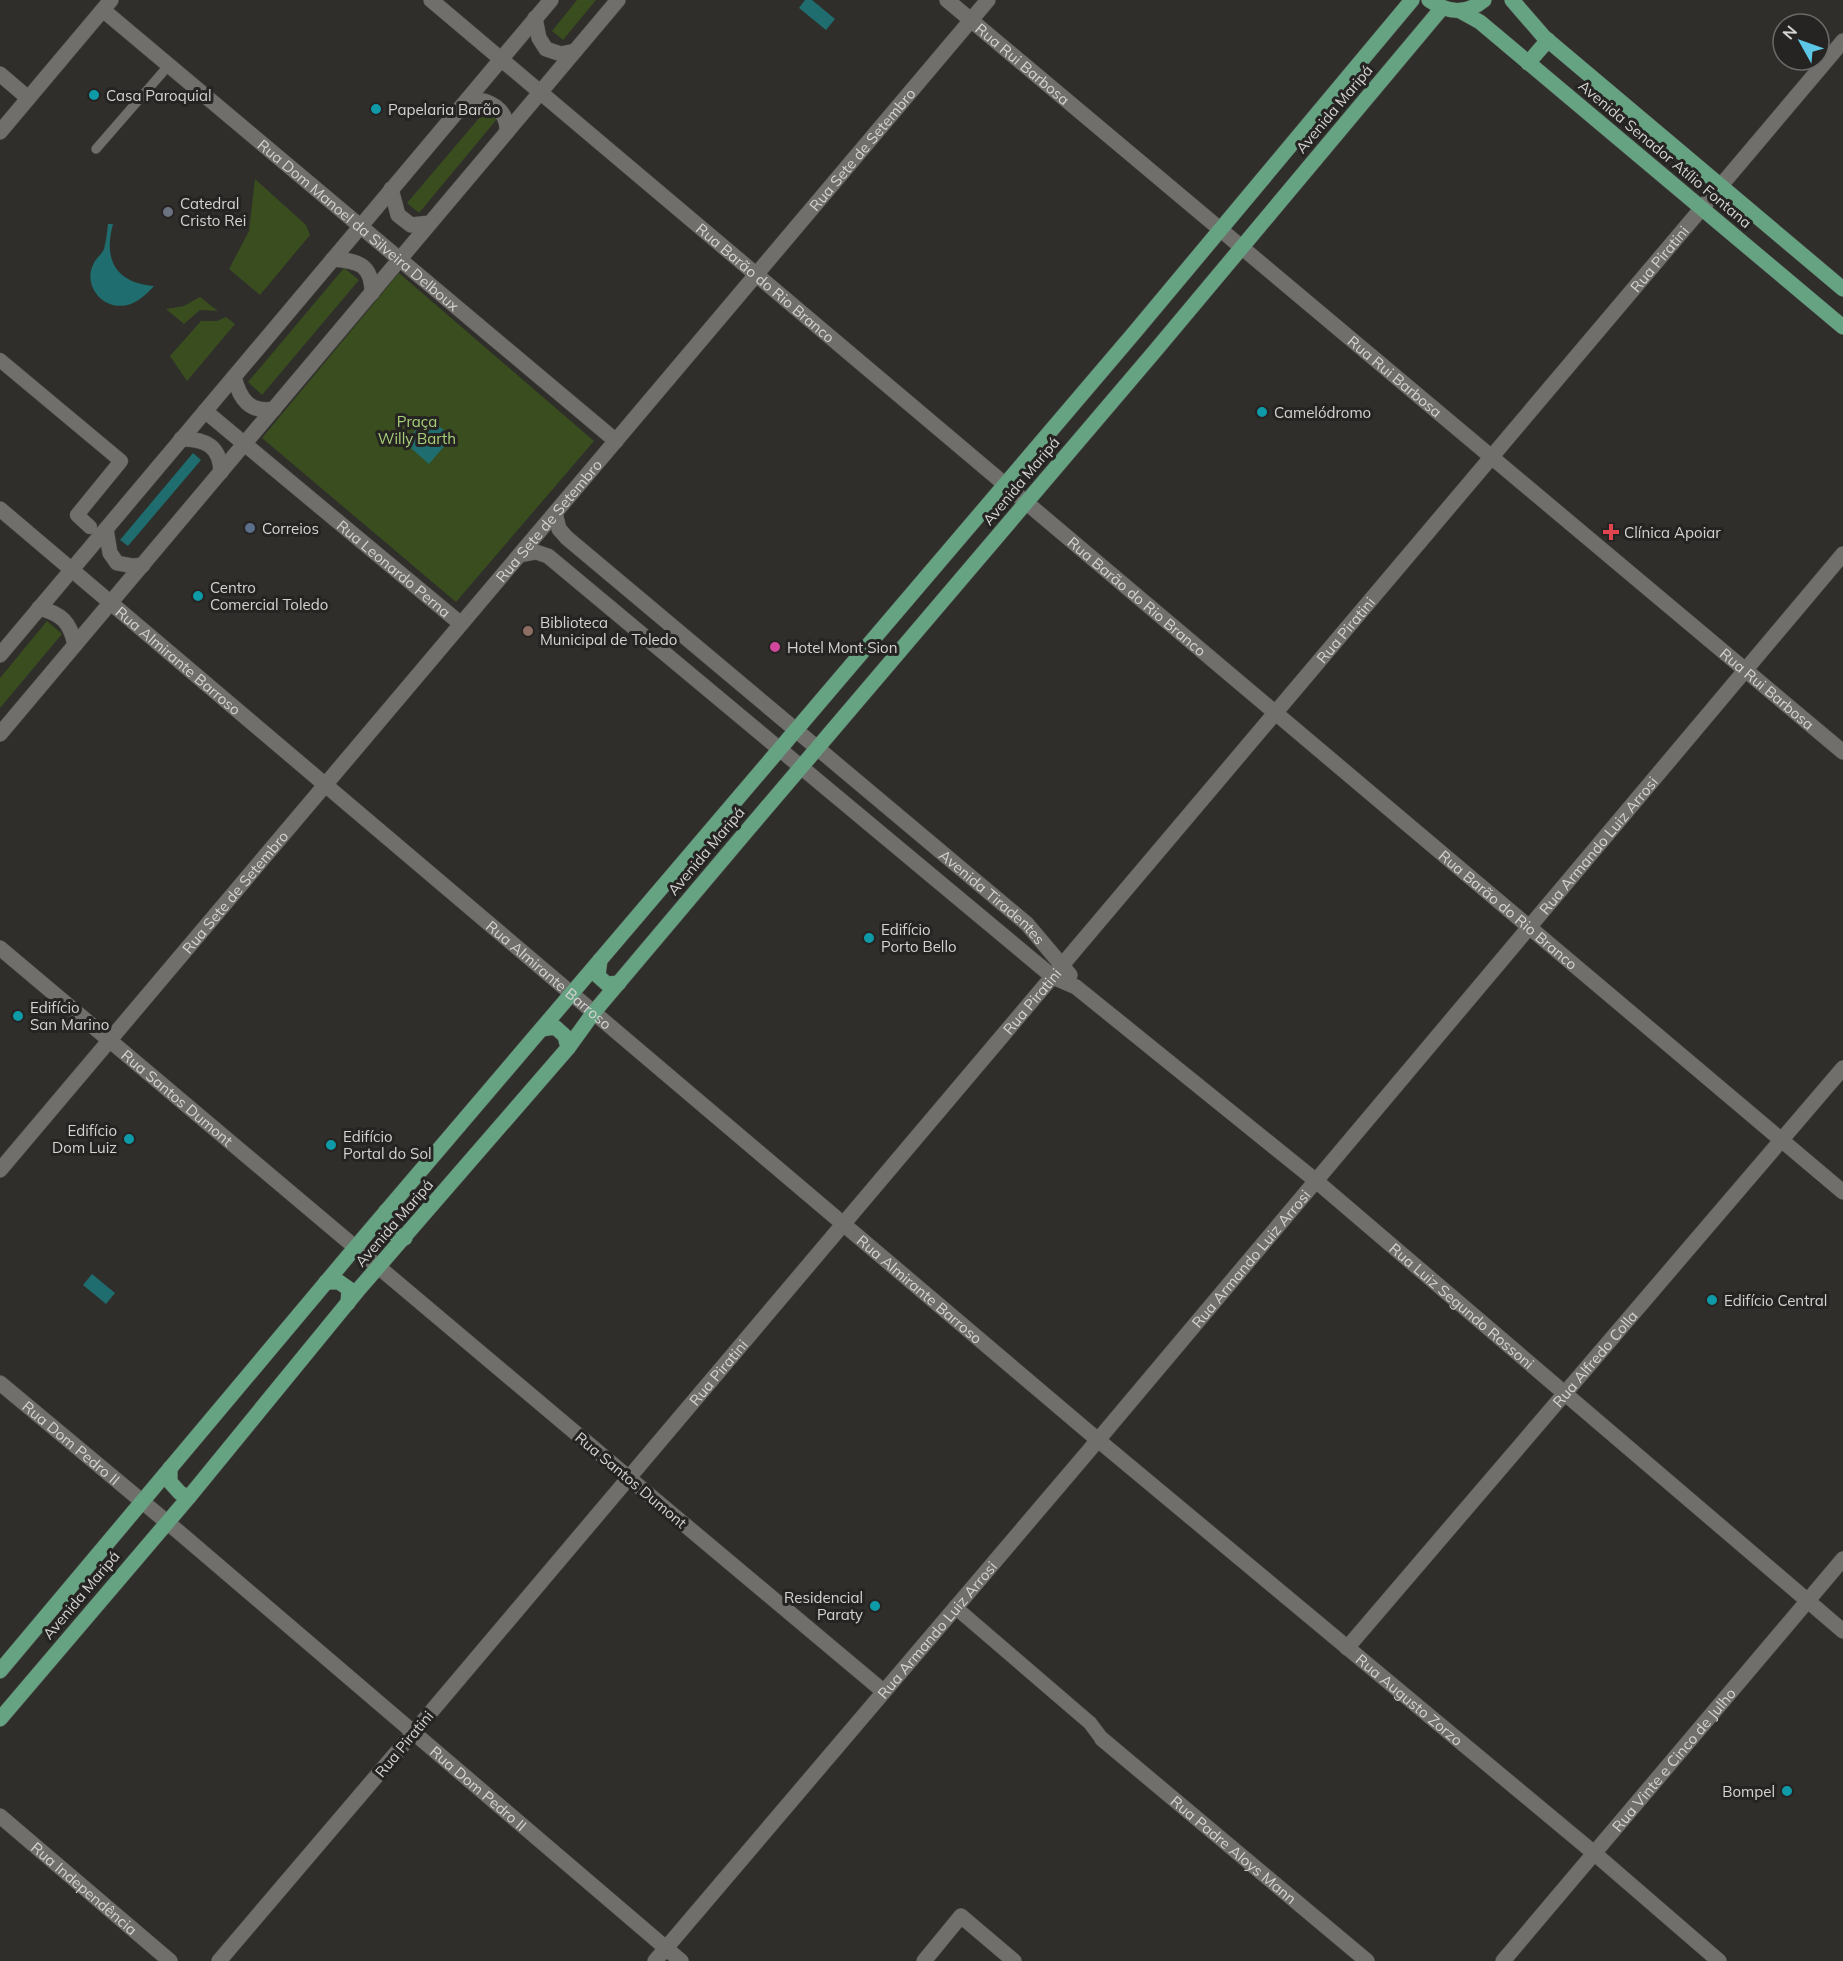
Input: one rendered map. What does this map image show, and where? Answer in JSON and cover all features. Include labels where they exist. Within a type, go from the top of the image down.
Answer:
[{"type":"main road","name":"Avenida Maripá","points":[[0,1671],[386,1211],[1220,231],[1412,0]]},
{"type":"main road","points":[[1436,4],[1462,12],[1484,0]]},
{"type":"main road","name":"Avenida Senador Atílio Fontana","points":[[1512,0],[1548,40],[1843,289]]},
{"type":"main road","name":"Avenida Maripá","points":[[0,1719],[189,1497],[348,1303],[568,1048],[594,1012],[1358,110],[1436,4]]},
{"type":"main road","name":"Avenida Senador Atílio Fontana","points":[[1462,12],[1480,22],[1843,327]]},
{"type":"main road","points":[[1528,63],[1548,40]]},
{"type":"main road","points":[[1336,92],[1358,110]]},
{"type":"main road","points":[[1035,449],[1034,461],[1044,469],[1056,467]]},
{"type":"main road","points":[[980,514],[989,514],[1001,523],[1000,533]]},
{"type":"main road","points":[[824,697],[823,710],[831,716],[845,716]]},
{"type":"main road","points":[[752,782],[763,782],[772,789],[773,800]]},
{"type":"main road","points":[[600,960],[598,976],[607,984],[619,983]]},
{"type":"main road","points":[[542,1029],[555,1027],[565,1036],[568,1048]]},
{"type":"main road","points":[[386,1211],[386,1227],[392,1234],[405,1238]]},
{"type":"main road","points":[[326,1282],[339,1282],[349,1290],[348,1303]]},
{"type":"main road","points":[[170,1468],[170,1482],[180,1493],[189,1497]]},
{"type":"street","name":"Rua Barão do Rio Branco","points":[[431,0],[756,276],[1028,501],[1275,713],[1843,1192]]},
{"type":"street","points":[[0,655],[72,570],[98,528],[181,439],[551,0]]},
{"type":"street","points":[[0,734],[618,0]]},
{"type":"street","name":"Rua Rui Barbosa","points":[[947,0],[1843,752]]},
{"type":"street","name":"Rua Sete de Setembro","points":[[0,1170],[988,0]]},
{"type":"street","points":[[0,132],[107,5]]},
{"type":"street","name":"Rua Dom Manoel da Silveira Delboux","points":[[107,5],[169,65],[616,441]]},
{"type":"street","points":[[535,18],[539,38],[546,50],[561,54],[575,51]]},
{"type":"street","name":"Rua Piratini","points":[[219,1961],[1843,41]]},
{"type":"street","points":[[0,74],[28,98]]},
{"type":"street","points":[[467,100],[485,101],[500,110],[507,123],[507,132]]},
{"type":"street","points":[[392,189],[398,215],[411,225],[430,224]]},
{"type":"street","points":[[333,259],[355,261],[361,264],[370,276],[372,293]]},
{"type":"street","points":[[1,364],[121,461],[77,515],[98,528],[117,563],[143,565]]},
{"type":"street","points":[[234,377],[239,394],[246,404],[266,410],[274,409]]},
{"type":"street","name":"Rua Leonardo Perna","points":[[205,411],[461,624]]},
{"type":"street","points":[[181,439],[203,440],[211,444],[218,454],[221,472]]},
{"type":"street","name":"Rua Almirante Barroso","points":[[0,509],[1098,1440]]},
{"type":"street","name":"Avenida Tiradentes","points":[[555,513],[559,529],[576,546],[1027,924],[1058,971]]},
{"type":"street","points":[[560,566],[562,554],[576,546]]},
{"type":"street","name":"Avenida Tiradentes","points":[[520,555],[536,552],[548,556],[1013,944],[1058,971],[1076,987]]},
{"type":"street","name":"Rua Armando Luiz Arrosi","points":[[655,1961],[1098,1440],[1843,554]]},
{"type":"street","points":[[39,608],[54,612],[66,621],[72,628],[75,645]]},
{"type":"street","points":[[736,713],[745,717],[757,713],[759,707],[752,693]]},
{"type":"street","points":[[837,797],[838,784],[842,780],[854,779]]},
{"type":"street","points":[[1013,944],[1025,939],[1027,924]]},
{"type":"street","name":"Rua Santos Dumont","points":[[0,948],[354,1249],[883,1691]]},
{"type":"street","name":"Rua Luiz Segundo Rossoni","points":[[1076,987],[1315,1180],[1843,1631]]},
{"type":"street","name":"Rua Alfredo Colla","points":[[1347,1648],[1843,1068]]},
{"type":"street","name":"Rua Dom Pedro II","points":[[0,1383],[167,1522],[681,1961]]},
{"type":"street","name":"Rua Augusto Zorzo","points":[[1098,1440],[1594,1853],[1719,1961]]},
{"type":"street","name":"Rua Vinte e Cinco de Julho","points":[[1503,1961],[1843,1559]]},
{"type":"street","points":[[955,1607],[1090,1723],[1102,1739]]},
{"type":"street","name":"Rua Padre Aloys Mann","points":[[1102,1739],[1367,1961]]},
{"type":"street","name":"Rua Independência","points":[[0,1815],[170,1961]]},
{"type":"street","points":[[924,1961],[961,1916],[1014,1961]]},
{"type":"lane","points":[[96,148],[169,65]]},
{"type":"green space","points":[[577,0],[596,0],[563,40],[552,31]]},
{"type":"green space","points":[[486,110],[497,119],[419,213],[407,203]]},
{"type":"green space","points":[[255,179],[306,225],[310,235],[260,295],[229,269],[249,231]]},
{"type":"green space","points":[[344,268],[359,280],[262,395],[248,382]]},
{"type":"green space","name":"Praça Willy Barth","points":[[399,273],[594,441],[456,602],[262,438]]},
{"type":"green space","points":[[200,297],[218,311],[200,310],[184,324],[166,309],[184,306]]},
{"type":"green space","points":[[226,317],[235,324],[187,381],[170,356],[201,321],[217,321]]},
{"type":"green space","points":[[47,621],[62,634],[0,708],[0,678]]},
{"type":"water","points":[[805,0],[812,0],[835,19],[826,30],[799,8]]},
{"type":"water","points":[[108,224],[113,224],[110,248],[115,267],[130,280],[154,286],[131,304],[119,306],[107,303],[97,295],[91,284],[91,271],[104,249]]},
{"type":"water","points":[[427,416],[452,437],[429,464],[405,443]]},
{"type":"water","points":[[193,453],[201,460],[128,546],[120,540]]},
{"type":"water","points":[[92,1274],[115,1293],[106,1304],[83,1285]]},
{"type":"place","name":"Casa Paroquial","points":[[94,95]]},
{"type":"place","name":"Papelaria Barão","points":[[376,109]]},
{"type":"place","name":"Catedral Cristo Rei","points":[[168,212]]},
{"type":"place","name":"Camelódromo","points":[[1262,412]]},
{"type":"place","name":"Correios","points":[[250,528]]},
{"type":"place","name":"Clínica Apoiar","points":[[1611,532]]},
{"type":"place","name":"Centro Comercial Toledo","points":[[198,596]]},
{"type":"place","name":"Biblioteca Municipal de Toledo","points":[[528,631]]},
{"type":"place","name":"Hotel Mont Sion","points":[[775,647]]},
{"type":"place","name":"Edifício Porto Bello","points":[[869,938]]},
{"type":"place","name":"Edifício San Marino","points":[[18,1016]]},
{"type":"place","name":"Edifício Dom Luiz","points":[[129,1139]]},
{"type":"place","name":"Edifício Portal do Sol","points":[[331,1145]]},
{"type":"place","name":"Edifício Central","points":[[1712,1300]]},
{"type":"place","name":"Residencial Paraty","points":[[875,1606]]},
{"type":"place","name":"Bompel","points":[[1787,1791]]}]
